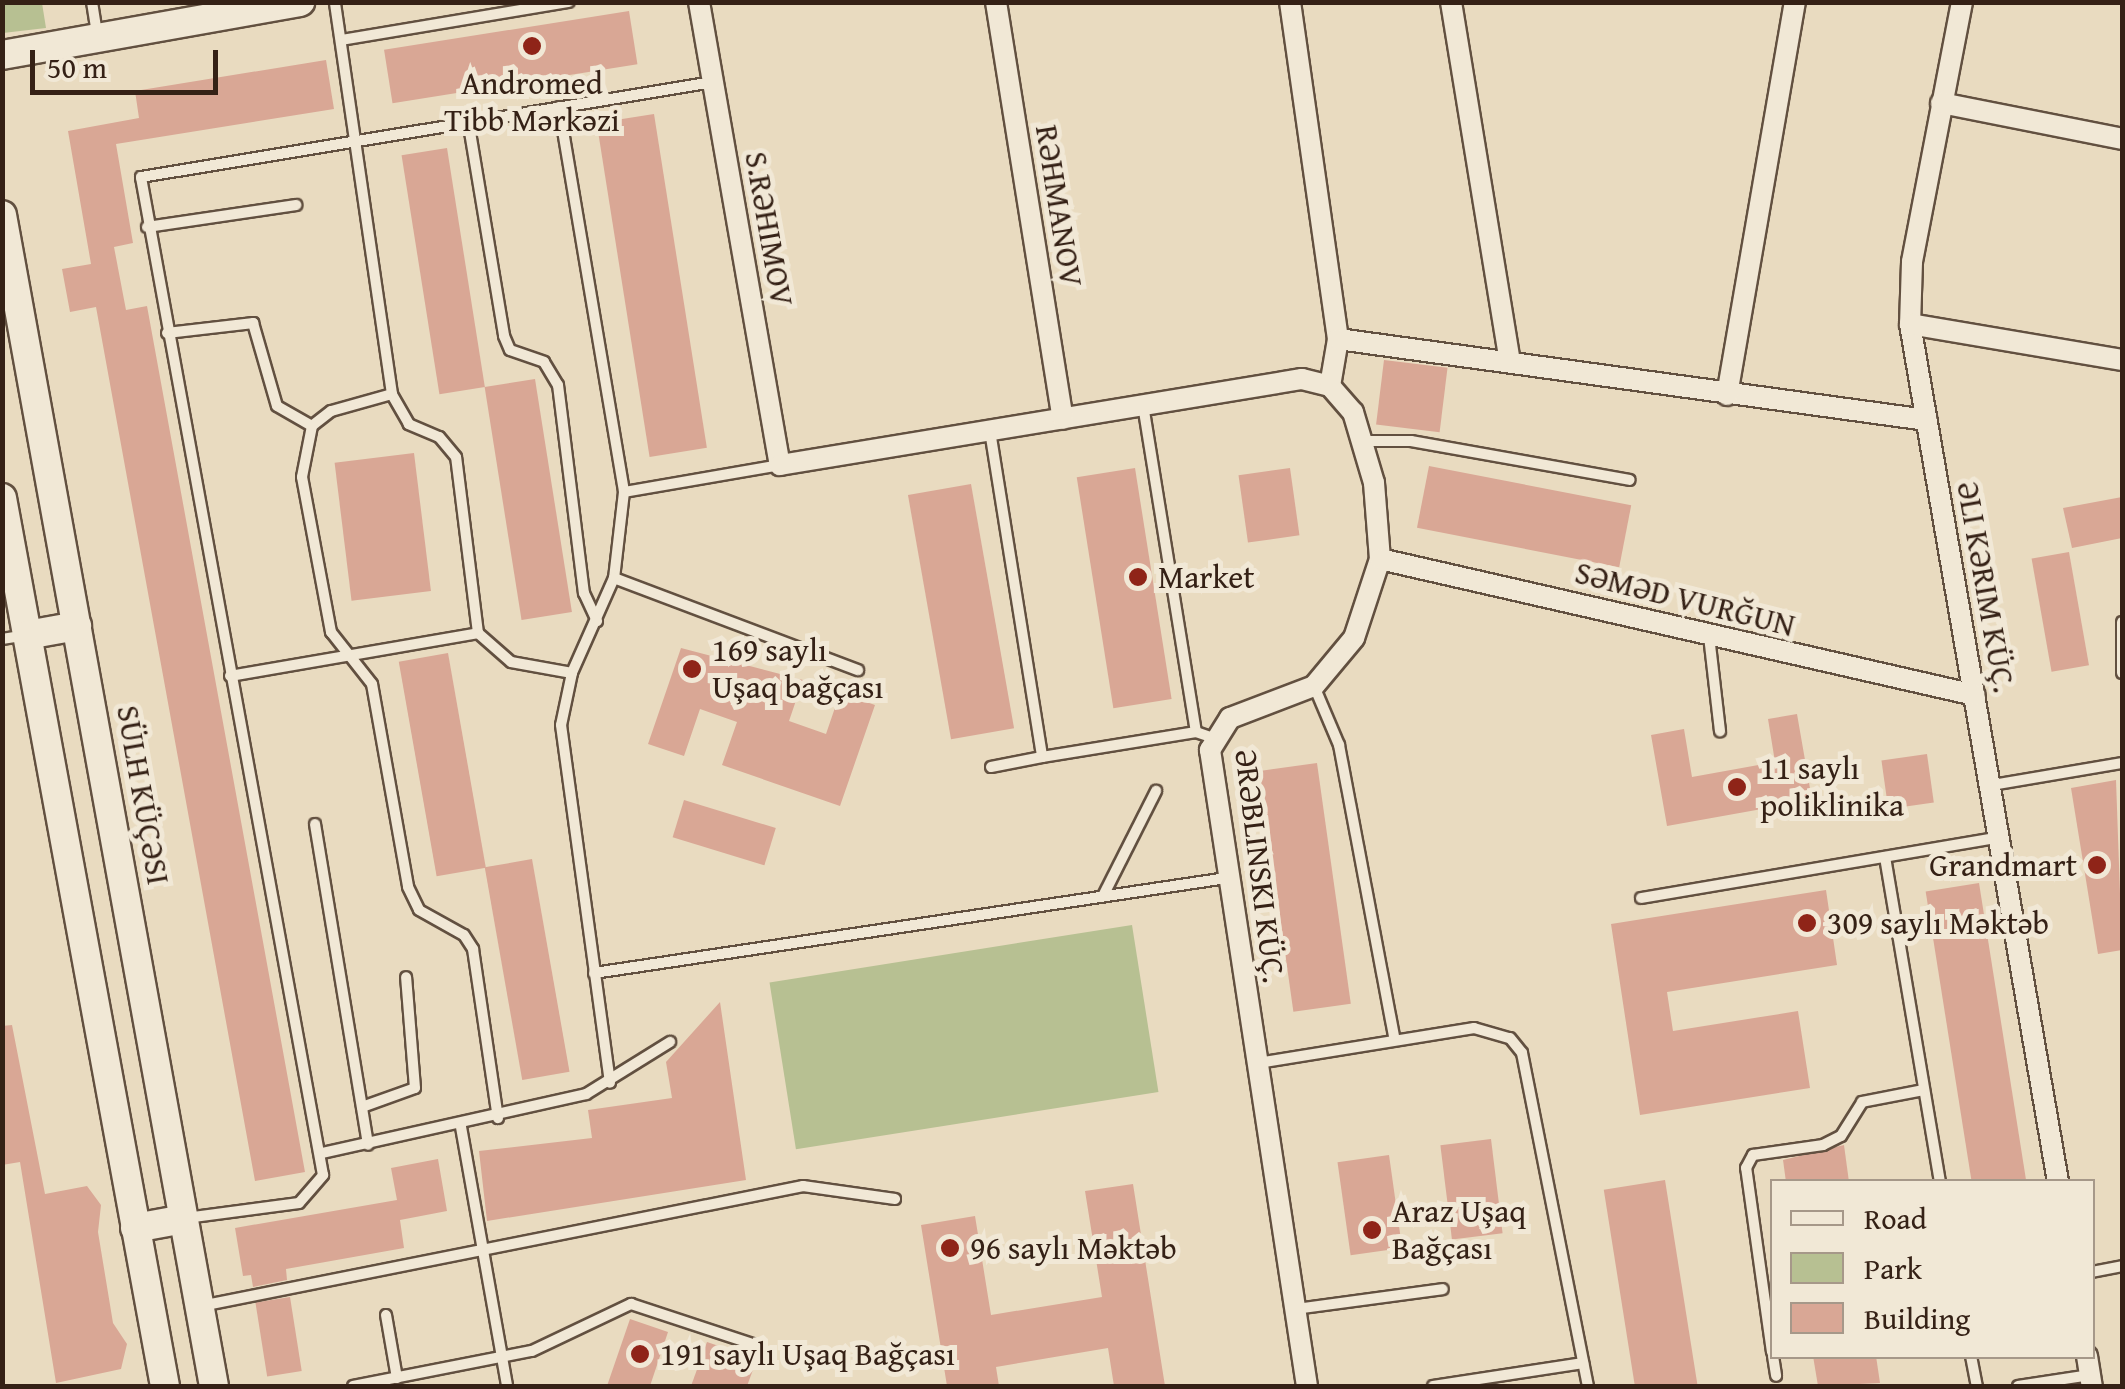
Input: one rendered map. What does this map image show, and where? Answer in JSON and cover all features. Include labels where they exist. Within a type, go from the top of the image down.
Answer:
[{"type":"main road","points":[[2,56],[300,2]]},
{"type":"main road","name":"SÜLH KÜÇƏSI","points":[[2,215],[214,1386]]},
{"type":"main road","points":[[2,498],[15,636],[165,1386]]},
{"type":"main road","points":[[15,636],[77,626]]},
{"type":"main road","points":[[135,1228],[184,1219]]},
{"type":"street","name":"S.RƏHIMOV","points":[[699,2],[780,465]]},
{"type":"street","name":"RƏHMANOV","points":[[996,2],[1062,419]]},
{"type":"street","points":[[780,465],[1302,380],[1330,386],[1338,338],[1290,2]]},
{"type":"street","points":[[1452,2],[1509,358]]},
{"type":"street","points":[[1726,395],[1795,2]]},
{"type":"street","name":"ƏLI KƏRIM KÜÇ.","points":[[1962,2],[1912,262],[1910,324],[2002,837],[2058,1179]]},
{"type":"street","points":[[1942,104],[2122,139]]},
{"type":"street","points":[[1910,324],[2122,360]]},
{"type":"street","points":[[1338,338],[1509,358],[1726,395],[1926,420]]},
{"type":"street","name":"ƏRƏBLINSKI KÜÇ.","points":[[1307,1386],[1204,735],[1230,718],[1314,686],[1354,638],[1380,560],[1362,440],[1344,396],[1330,386]]},
{"type":"street","name":"SƏMƏD VURĞUN","points":[[1380,560],[1975,695]]},
{"type":"lane","points":[[92,2],[97,36]]},
{"type":"lane","points":[[335,2],[392,394],[409,424],[439,437],[456,457],[478,633],[511,662],[572,674]]},
{"type":"lane","points":[[341,40],[568,2]]},
{"type":"lane","points":[[184,1219],[299,1203],[323,1175],[322,1153],[140,190],[152,171],[714,82]]},
{"type":"lane","points":[[558,106],[624,492],[614,578],[572,674],[560,756],[610,1083]]},
{"type":"lane","points":[[468,120],[504,336],[510,350],[544,362],[558,384],[584,593],[597,621]]},
{"type":"lane","points":[[147,227],[296,205]]},
{"type":"lane","points":[[167,333],[253,323],[277,406],[312,426]]},
{"type":"lane","points":[[392,394],[332,411],[312,426],[302,476],[324,611],[372,684],[408,887],[419,910],[464,935],[473,948],[498,1118]]},
{"type":"lane","points":[[991,767],[1204,735],[1143,405]]},
{"type":"lane","points":[[990,430],[1042,757]]},
{"type":"lane","points":[[1362,440],[1411,441],[1630,480]]},
{"type":"lane","points":[[624,492],[780,465]]},
{"type":"lane","points":[[614,578],[858,670]]},
{"type":"lane","points":[[2122,622],[2122,673]]},
{"type":"lane","points":[[230,676],[347,650],[478,633]]},
{"type":"lane","points":[[1710,636],[1720,731]]},
{"type":"lane","points":[[1314,686],[1340,745],[1395,1040]]},
{"type":"lane","points":[[1992,785],[2122,763]]},
{"type":"lane","points":[[1103,896],[1156,791]]},
{"type":"lane","points":[[315,824],[368,1144]]},
{"type":"lane","points":[[1641,898],[2002,837]]},
{"type":"lane","points":[[1886,857],[1939,1179]]},
{"type":"lane","points":[[594,973],[1227,878]]},
{"type":"lane","points":[[362,1107],[415,1088],[406,978]]},
{"type":"lane","points":[[1257,1063],[1494,1028],[1522,1053],[1588,1386]]},
{"type":"lane","points":[[322,1153],[461,1127],[610,1083],[670,1042]]},
{"type":"lane","points":[[1770,1333],[1746,1168],[1753,1155],[1823,1145],[1841,1136],[1862,1102],[1924,1090]]},
{"type":"lane","points":[[461,1127],[479,1249],[506,1386]]},
{"type":"lane","points":[[200,1306],[820,1184],[895,1199]]},
{"type":"lane","points":[[2095,1271],[2122,1266]]},
{"type":"lane","points":[[1295,1310],[1443,1288]]},
{"type":"lane","points":[[353,1386],[500,1359],[631,1304],[756,1344]]},
{"type":"lane","points":[[386,1315],[396,1378]]},
{"type":"lane","points":[[1774,1359],[1776,1376]]},
{"type":"lane","points":[[1972,1359],[1976,1386]]},
{"type":"lane","points":[[1433,1386],[1584,1363]]},
{"type":"lane","points":[[2018,1386],[2089,1373]]},
{"type":"green space","points":[[2,3],[42,3],[46,28],[3,33]]},
{"type":"green space","points":[[1132,925],[1158,1092],[796,1149],[770,982]]},
{"type":"building","points":[[629,11],[637,64],[393,103],[384,50]]},
{"type":"building","points":[[326,60],[334,109],[116,144],[133,243],[114,247],[126,310],[147,306],[305,1172],[255,1181],[96,307],[70,312],[62,269],[91,264],[68,131],[139,118],[135,91]]},
{"type":"building","points":[[654,114],[707,448],[650,457],[597,123]]},
{"type":"building","points":[[447,148],[485,387],[439,394],[402,155]]},
{"type":"building","points":[[1384,360],[1448,368],[1440,432],[1376,425]]},
{"type":"building","points":[[535,379],[572,612],[522,620],[485,387]]},
{"type":"building","points":[[414,453],[431,591],[352,601],[335,463]]},
{"type":"building","points":[[1429,466],[1631,505],[1619,567],[1417,528]]},
{"type":"building","points":[[1135,468],[1172,699],[1113,708],[1077,477]]},
{"type":"building","points":[[1290,468],[1299,535],[1248,543],[1239,475]]},
{"type":"building","points":[[971,484],[1014,728],[951,739],[908,495]]},
{"type":"building","points":[[2122,497],[2122,538],[2072,548],[2063,508]]},
{"type":"building","points":[[2069,552],[2089,665],[2052,672],[2032,559]]},
{"type":"building","points":[[681,648],[803,680],[789,721],[826,734],[840,693],[875,705],[840,806],[722,765],[737,722],[700,709],[684,756],[648,744]]},
{"type":"building","points":[[448,653],[486,868],[437,876],[399,662]]},
{"type":"building","points":[[1797,714],[1812,800],[1667,826],[1651,735],[1684,729],[1692,777],[1775,762],[1768,719]]},
{"type":"building","points":[[1927,754],[1934,803],[1888,809],[1881,760]]},
{"type":"building","points":[[1317,763],[1351,1004],[1293,1012],[1260,771]]},
{"type":"building","points":[[2116,780],[2122,950],[2098,954],[2071,788]]},
{"type":"building","points":[[684,800],[776,828],[764,865],[673,837]]},
{"type":"building","points":[[532,859],[570,1072],[522,1080],[485,867]]},
{"type":"building","points":[[1979,883],[2026,1179],[1971,1179],[1926,891]]},
{"type":"building","points":[[1826,890],[1837,965],[1667,992],[1673,1031],[1798,1011],[1810,1088],[1640,1115],[1611,924]]},
{"type":"building","points":[[720,1002],[746,1180],[487,1221],[479,1151],[592,1138],[588,1110],[672,1098],[666,1062]]},
{"type":"building","points":[[12,1025],[45,1194],[87,1186],[101,1205],[98,1232],[113,1323],[127,1344],[121,1369],[56,1383],[20,1162],[2,1165],[2,1026]]},
{"type":"building","points":[[1491,1139],[1503,1233],[1452,1240],[1440,1145]]},
{"type":"building","points":[[1844,1145],[1849,1179],[1786,1179],[1783,1160]]},
{"type":"building","points":[[1389,1155],[1402,1248],[1351,1255],[1338,1162]]},
{"type":"building","points":[[438,1159],[447,1211],[400,1220],[404,1248],[286,1269],[287,1280],[253,1287],[251,1275],[243,1276],[235,1228],[397,1200],[391,1168]]},
{"type":"building","points":[[1665,1180],[1698,1385],[1635,1386],[1604,1190]]},
{"type":"building","points":[[1133,1184],[1165,1386],[1114,1386],[1108,1348],[996,1367],[999,1386],[947,1386],[921,1225],[975,1216],[991,1315],[1102,1297],[1085,1191]]},
{"type":"building","points":[[290,1297],[302,1371],[267,1377],[255,1302]]},
{"type":"building","points":[[630,1319],[668,1332],[650,1386],[607,1386]]},
{"type":"building","points":[[707,1342],[757,1359],[747,1386],[691,1386]]},
{"type":"building","points":[[1814,1359],[1876,1359],[1880,1383],[1818,1386]]},
{"type":"place","name":"Andromed Tibb Mərkəzi","points":[[532,46]]},
{"type":"place","name":"Market","points":[[1138,577]]},
{"type":"place","name":"169 saylı Uşaq bağçası","points":[[692,669]]},
{"type":"place","name":"11 saylı poliklinika","points":[[1737,787]]},
{"type":"place","name":"Grandmart","points":[[2097,865]]},
{"type":"place","name":"309 saylı Məktəb","points":[[1807,923]]},
{"type":"place","name":"Araz Uşaq Bağçası","points":[[1372,1230]]},
{"type":"place","name":"96 saylı Məktəb","points":[[950,1248]]},
{"type":"place","name":"191 saylı Uşaq Bağçası","points":[[640,1354]]}]
